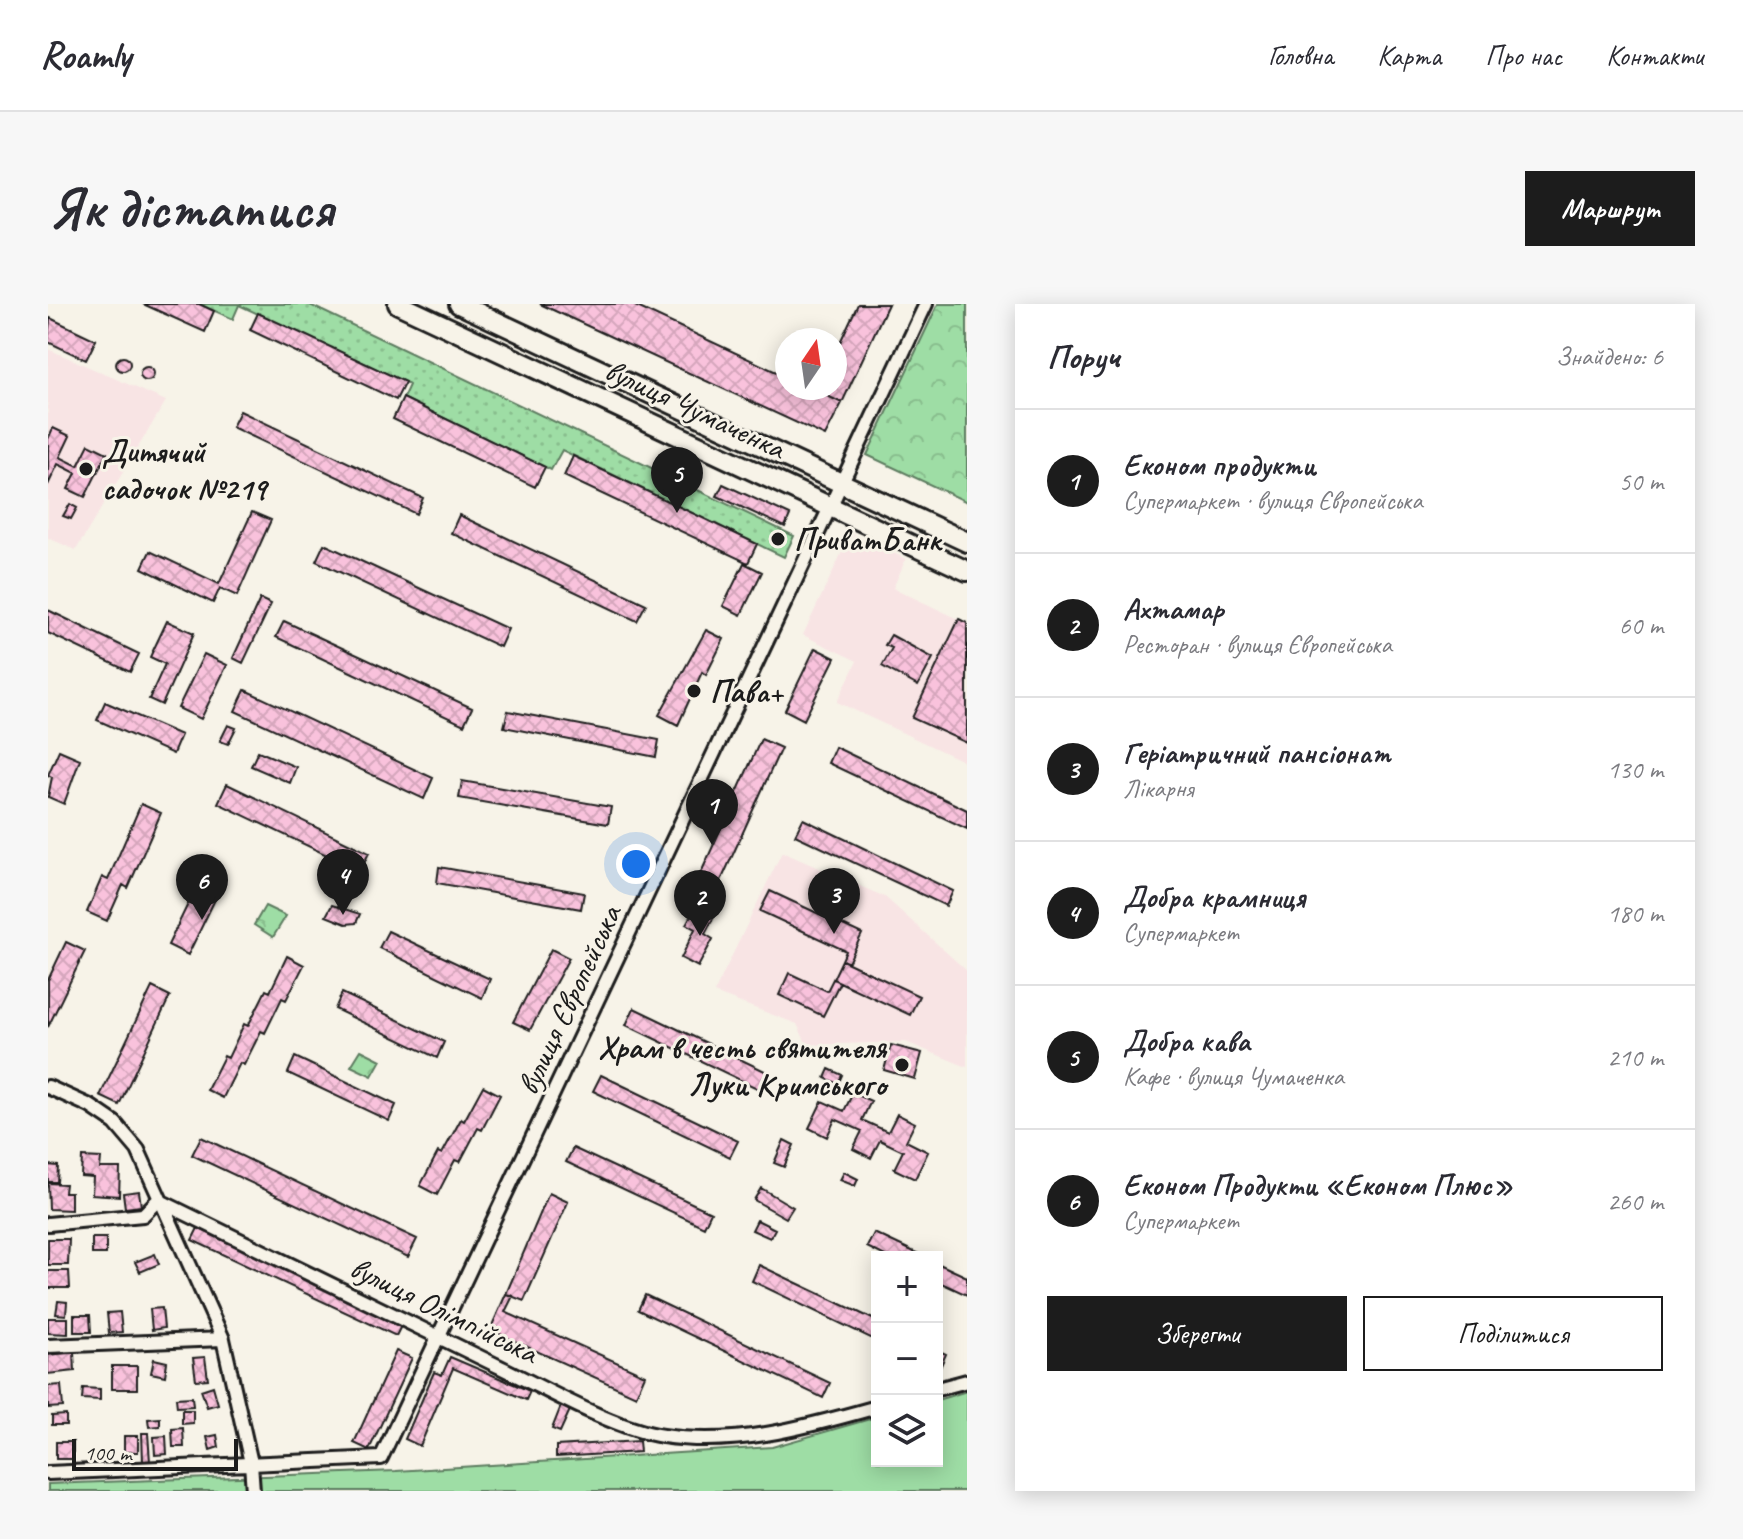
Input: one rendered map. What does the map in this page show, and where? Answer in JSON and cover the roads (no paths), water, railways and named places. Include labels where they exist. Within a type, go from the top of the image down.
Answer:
[{"type":"street","name":"вулиця Чумаченка","points":[[398,304],[967,571]]},
{"type":"street","name":"вулиця Чумаченка","points":[[459,304],[843,481],[967,542]]},
{"type":"street","name":"вулиця Європейська","points":[[251,1463],[381,1458],[926,304]]},
{"type":"street","points":[[48,1087],[90,1106],[115,1123],[138,1150],[223,1339],[251,1463],[253,1491]]},
{"type":"street","name":"вулиця Олімпійська","points":[[158,1200],[559,1395],[634,1428],[662,1436],[717,1439],[773,1436],[871,1409]]},
{"type":"street","points":[[48,1224],[143,1215],[158,1200]]},
{"type":"street","points":[[48,1346],[223,1339]]},
{"type":"street","points":[[943,1387],[967,1381]]},
{"type":"street","points":[[48,1473],[251,1463]]},
{"type":"place","name":"Дитячий садочок №219","points":[[86,469]]},
{"type":"place","name":"Добра кава","points":[[677,513]]},
{"type":"place","name":"ПриватБанк","points":[[778,539]]},
{"type":"place","name":"Пава+","points":[[694,691]]},
{"type":"place","name":"Економ продукти","points":[[712,845]]},
{"type":"place","name":"Добра крамниця","points":[[343,915]]},
{"type":"place","name":"Економ Продукти «Економ Плюс»","points":[[202,920]]},
{"type":"place","name":"Геріатричний пансіонат","points":[[834,934]]},
{"type":"place","name":"Ахтамар","points":[[700,936]]},
{"type":"place","name":"Храм в честь святителя Луки Кримського","points":[[902,1065]]}]
